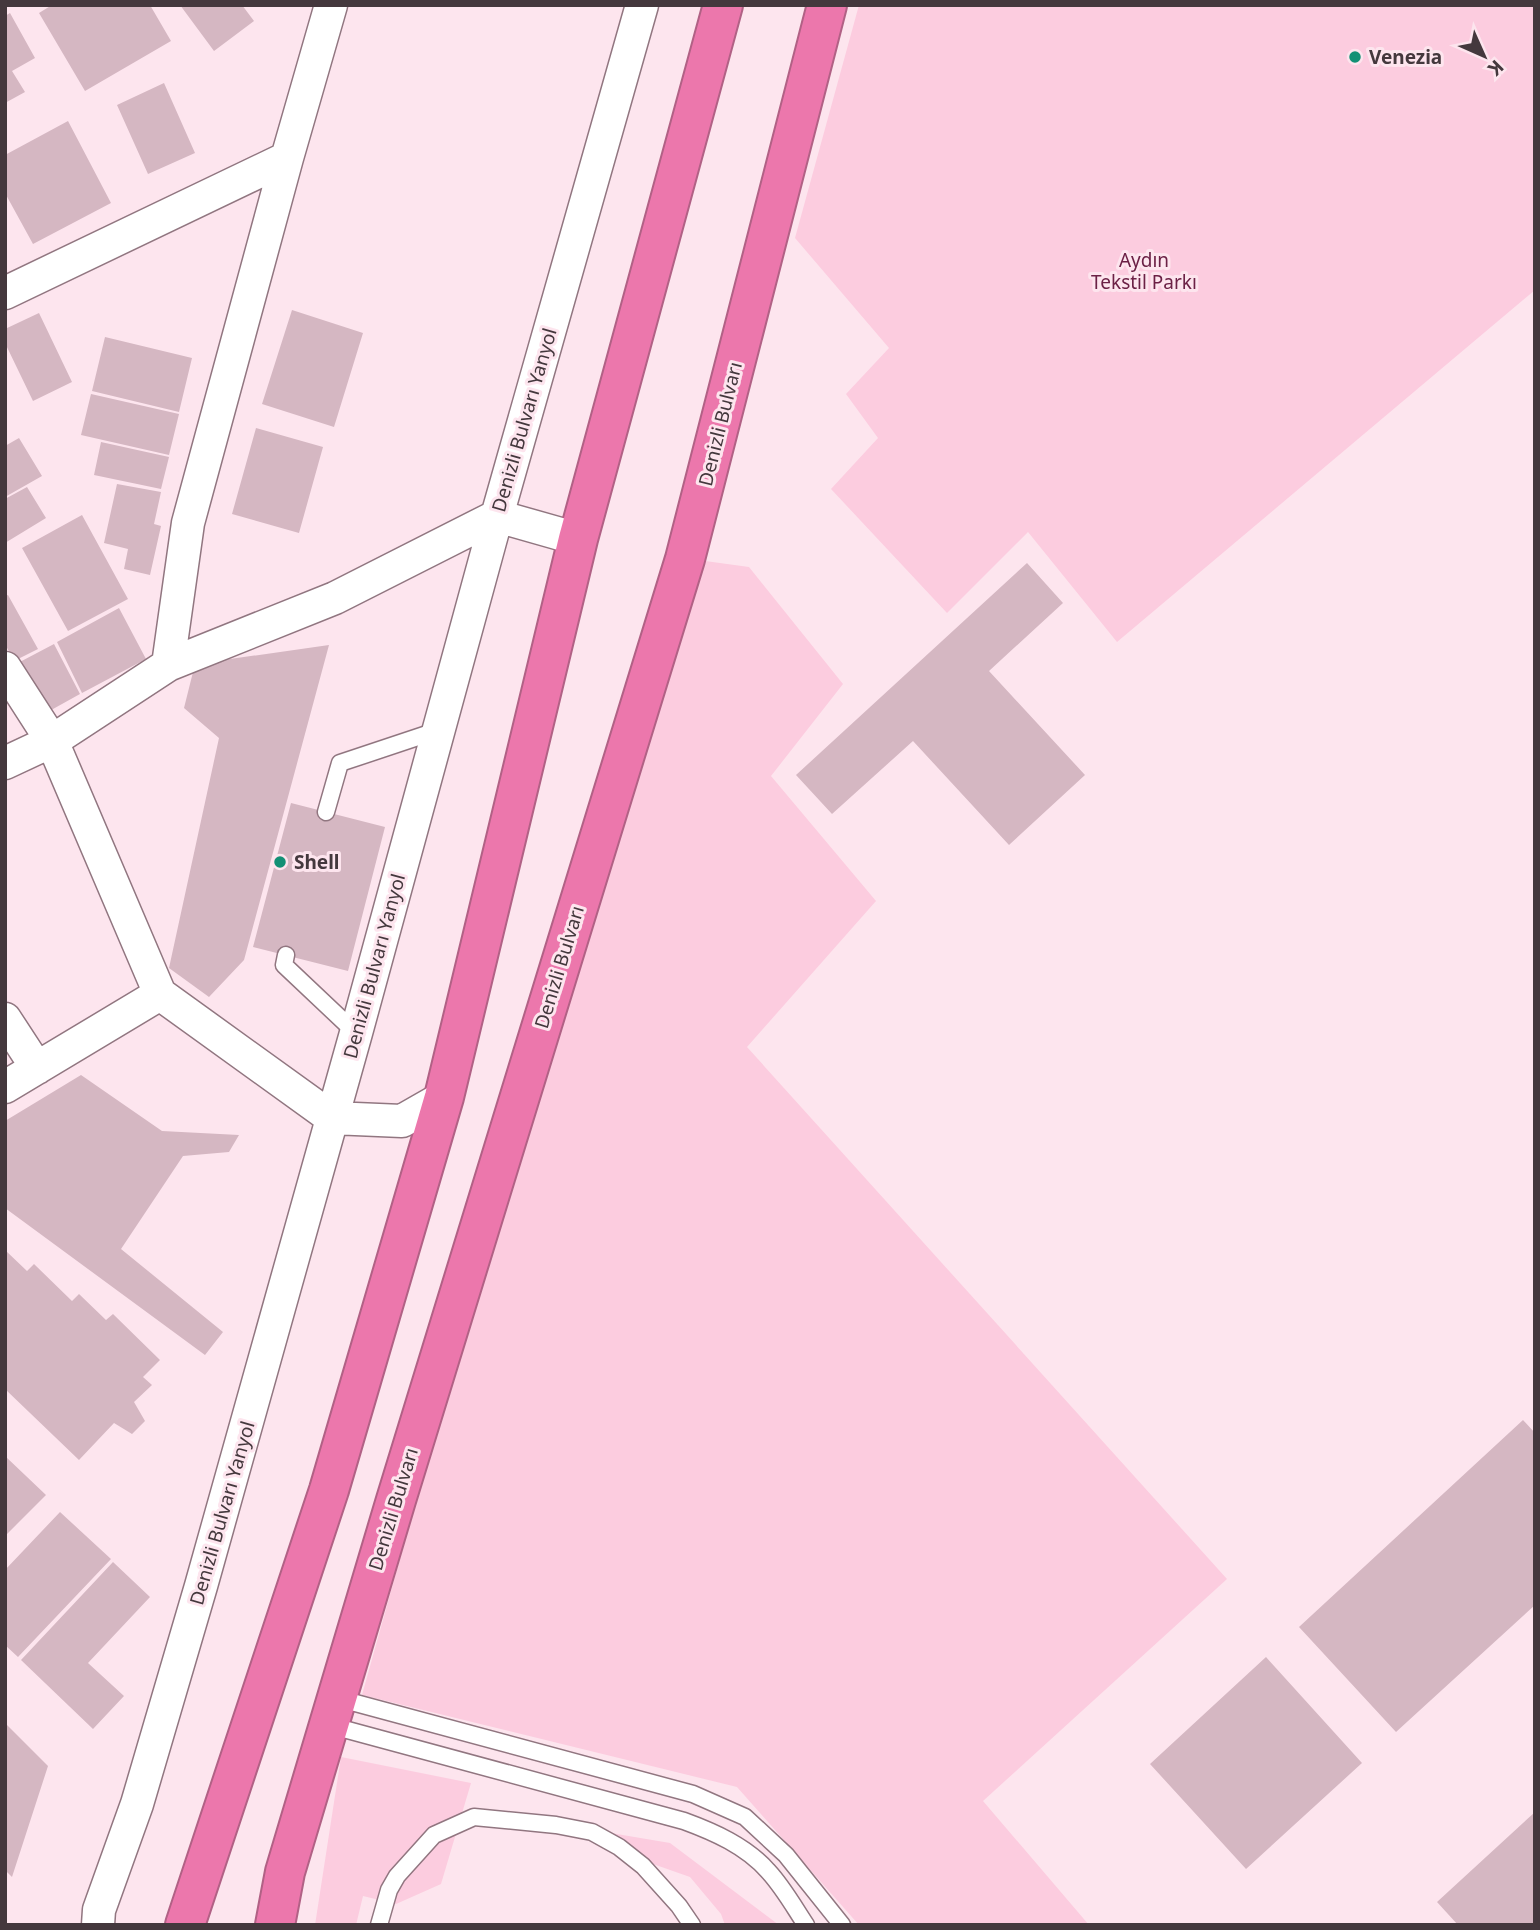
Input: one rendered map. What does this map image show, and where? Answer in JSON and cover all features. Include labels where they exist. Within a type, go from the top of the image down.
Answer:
[{"type":"highway","points":[[186,1925],[329,1490],[444,1097],[578,539],[723,5]]},
{"type":"highway","name":"Denizli Bulvarı","points":[[275,1925],[285,1872],[404,1474],[685,559],[827,5]]},
{"type":"street","points":[[168,665],[188,523],[331,5]]},
{"type":"street","name":"Denizli Bulvarı Yanyol","points":[[98,1925],[99,1910],[137,1804],[198,1599],[356,1034],[496,516],[642,5]]},
{"type":"street","points":[[5,293],[287,158]]},
{"type":"street","points":[[5,763],[52,741],[168,665],[335,598],[496,516],[578,539]]},
{"type":"street","points":[[5,668],[52,741],[160,994],[332,1118],[402,1121],[444,1097]]},
{"type":"street","points":[[5,1087],[160,994]]},
{"type":"street","points":[[5,1019],[37,1068]]},
{"type":"lane","points":[[326,812],[340,763],[439,730]]},
{"type":"lane","points":[[286,955],[284,965],[356,1034]]},
{"type":"lane","points":[[333,1711],[707,1829],[749,1853],[768,1870],[806,1925]]},
{"type":"lane","points":[[333,1711],[694,1794],[745,1817],[786,1855],[842,1925]]},
{"type":"lane","points":[[379,1925],[389,1890],[397,1876],[434,1835],[474,1817],[556,1825],[592,1832],[619,1847],[643,1866],[679,1906],[692,1925]]},
{"type":"green space","name":"Aydın Tekstil Parkı","points":[[859,5],[1535,5],[1535,290],[1117,642],[1028,532],[947,613],[831,489],[878,438],[846,394],[889,348],[795,238]]},
{"type":"green space","points":[[698,560],[749,567],[843,684],[771,776],[876,901],[747,1047],[1227,1579],[983,1801],[1089,1925],[859,1925],[737,1787],[362,1695],[445,1397]]},
{"type":"green space","points":[[341,1757],[471,1783],[441,1884],[396,1904],[363,1896],[356,1925],[315,1925]]},
{"type":"green space","points":[[599,1831],[670,1843],[779,1925],[725,1925],[721,1914],[690,1877],[616,1851]]},
{"type":"building","points":[[52,5],[150,5],[171,41],[85,91],[39,13]]},
{"type":"building","points":[[180,5],[242,5],[254,21],[214,51]]},
{"type":"building","points":[[10,13],[35,58],[12,71],[25,92],[5,103],[5,16]]},
{"type":"building","points":[[164,83],[195,153],[148,174],[117,105]]},
{"type":"building","points":[[68,121],[111,203],[33,244],[5,193],[5,155]]},
{"type":"building","points":[[292,310],[363,333],[334,427],[262,404]]},
{"type":"building","points":[[39,313],[72,382],[33,401],[5,343],[5,329]]},
{"type":"building","points":[[105,337],[192,358],[179,412],[92,391]]},
{"type":"building","points":[[91,394],[179,414],[169,455],[81,435]]},
{"type":"building","points":[[256,428],[323,447],[299,533],[232,514]]},
{"type":"building","points":[[19,438],[42,476],[5,497],[5,446]]},
{"type":"building","points":[[101,442],[169,457],[161,489],[94,475]]},
{"type":"building","points":[[117,484],[161,492],[154,524],[161,526],[150,575],[124,569],[128,549],[104,543]]},
{"type":"building","points":[[27,487],[46,518],[5,543],[5,499]]},
{"type":"building","points":[[82,515],[128,599],[68,631],[22,548]]},
{"type":"building","points":[[1027,563],[1063,603],[989,671],[1085,775],[1009,845],[913,741],[832,814],[796,775]]},
{"type":"building","points":[[8,595],[38,649],[14,661],[5,644],[5,596]]},
{"type":"building","points":[[119,608],[146,659],[82,693],[57,642]]},
{"type":"building","points":[[54,644],[80,694],[44,714],[16,664]]},
{"type":"building","points":[[329,645],[244,960],[209,997],[169,968],[219,738],[184,708],[195,664]]},
{"type":"building","points":[[291,803],[385,827],[348,971],[253,947]]},
{"type":"building","points":[[81,1075],[162,1131],[239,1135],[229,1152],[183,1156],[121,1249],[223,1332],[205,1355],[5,1208],[5,1121]]},
{"type":"building","points":[[5,1250],[27,1271],[34,1264],[72,1301],[79,1294],[106,1320],[113,1314],[160,1360],[143,1377],[152,1385],[134,1402],[145,1421],[132,1434],[114,1423],[79,1460],[5,1389]]},
{"type":"building","points":[[1523,1420],[1535,1433],[1535,1605],[1396,1732],[1299,1627]]},
{"type":"building","points":[[5,1456],[46,1495],[5,1536]]},
{"type":"building","points":[[60,1512],[111,1559],[18,1657],[5,1645],[5,1570]]},
{"type":"building","points":[[113,1562],[150,1597],[88,1663],[124,1696],[93,1729],[21,1660]]},
{"type":"building","points":[[1266,1657],[1362,1763],[1246,1869],[1150,1764]]},
{"type":"building","points":[[5,1723],[48,1766],[12,1877],[5,1870]]},
{"type":"building","points":[[1535,1812],[1535,1922],[1531,1925],[1458,1925],[1437,1902]]},
{"type":"place","name":"Venezia","points":[[1355,57]]},
{"type":"place","name":"Shell","points":[[280,862]]}]
